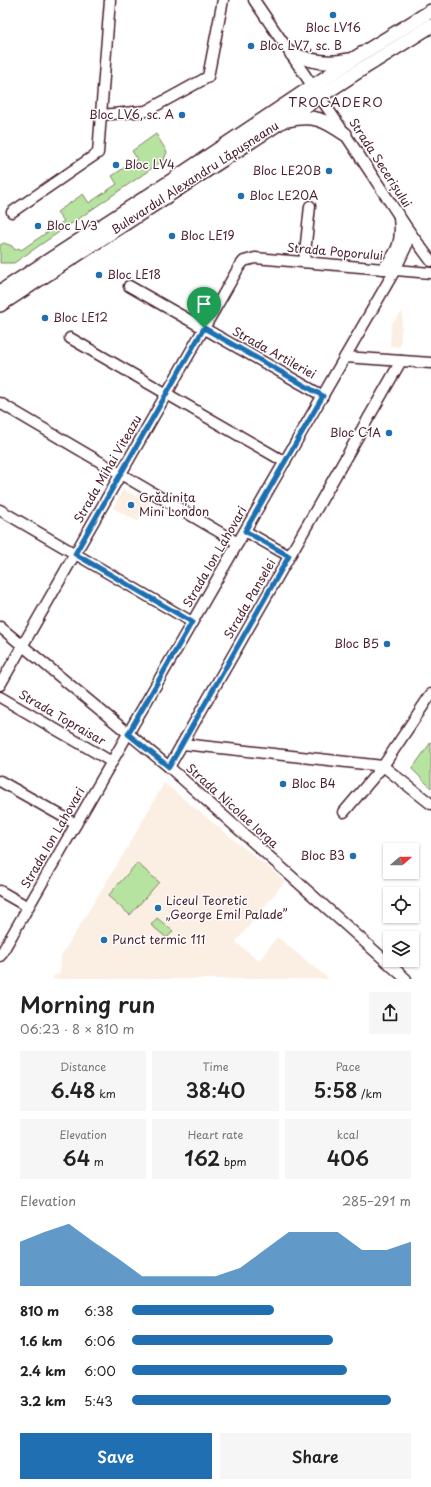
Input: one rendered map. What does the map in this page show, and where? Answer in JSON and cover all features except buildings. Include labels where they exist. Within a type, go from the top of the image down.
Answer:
[{"type":"main road","name":"Bulevardul Alexandru Lăpușneanu","points":[[0,305],[280,122],[355,58],[431,11]]},
{"type":"main road","name":"Bulevardul Alexandru Lăpușneanu","points":[[0,292],[168,183],[316,91],[431,26]]},
{"type":"main road","points":[[292,54],[322,62],[333,63],[355,58]]},
{"type":"main road","points":[[280,122],[295,118],[314,118],[331,124],[345,134]]},
{"type":"street","points":[[12,212],[98,153],[110,0]]},
{"type":"street","points":[[101,116],[146,110],[208,77],[223,0]]},
{"type":"street","name":"Strada Secerișului","points":[[254,0],[292,54],[431,262]]},
{"type":"street","points":[[304,262],[310,206]]},
{"type":"street","points":[[382,269],[396,252],[401,231],[399,216]]},
{"type":"street","name":"Strada Ion Lahovari","points":[[0,956],[395,270],[406,247],[409,231]]},
{"type":"street","name":"Strada Poporului","points":[[239,266],[244,261],[255,258],[431,273]]},
{"type":"street","name":"Strada Mihai Viteazu","points":[[0,685],[239,266]]},
{"type":"street","name":"Strada Artileriei","points":[[129,286],[323,396]]},
{"type":"street","points":[[70,338],[285,462]]},
{"type":"street","points":[[345,357],[431,363]]},
{"type":"street","name":"Strada Panselei","points":[[169,767],[401,361]]},
{"type":"street","points":[[0,403],[238,543]]},
{"type":"street","points":[[0,510],[192,622]]},
{"type":"street","points":[[245,531],[289,556]]},
{"type":"street","name":"Strada Nicolae Iorga","points":[[0,627],[169,767],[406,979]]},
{"type":"street","points":[[344,812],[383,766],[431,694]]},
{"type":"street","name":"Strada Topraisar","points":[[0,697],[112,762]]},
{"type":"street","points":[[183,744],[383,766],[431,804]]},
{"type":"street","points":[[0,781],[76,824]]},
{"type":"street","points":[[0,890],[28,907]]},
{"type":"shaded area","points":[[403,311],[400,347],[390,346],[391,324]]},
{"type":"shaded area","name":"Grădinița Mini London","points":[[123,489],[149,503],[138,522],[113,508]]},
{"type":"shaded area","points":[[164,783],[285,881],[236,942],[259,961],[277,937],[329,979],[53,979],[53,976],[60,974],[61,956],[126,850]]},
{"type":"green space","points":[[156,134],[167,152],[164,160],[14,263],[0,263],[0,245],[4,243],[12,246],[15,250],[19,248],[21,250],[64,221],[57,212],[83,194],[89,203],[117,184],[112,176],[137,159],[132,151]]},
{"type":"green space","points":[[431,742],[431,788],[412,769]]},
{"type":"green space","points":[[137,863],[159,882],[130,915],[108,896]]},
{"type":"green space","points":[[157,918],[173,931],[167,938],[151,925]]},
{"type":"place","name":"Bloc LV16","points":[[333,15]]},
{"type":"place","name":"Bloc LV7, sc. B","points":[[251,46]]},
{"type":"place","name":"Bloc LV6, sc. A","points":[[182,115]]},
{"type":"place","name":"Bloc LV4","points":[[116,165]]},
{"type":"place","name":"Bloc LE20B","points":[[329,171]]},
{"type":"place","name":"Bloc LE20A","points":[[241,196]]},
{"type":"place","name":"Bloc LV3","points":[[38,226]]},
{"type":"place","name":"Bloc LE19","points":[[172,236]]},
{"type":"place","name":"Bloc LE18","points":[[99,275]]},
{"type":"place","name":"Bloc LE12","points":[[45,318]]},
{"type":"place","name":"Bloc C1A","points":[[389,433]]},
{"type":"place","name":"Grădinița Mini London","points":[[131,505]]},
{"type":"place","name":"Bloc B5","points":[[387,644]]},
{"type":"place","name":"Bloc B4","points":[[283,784]]},
{"type":"place","name":"Bloc B3","points":[[353,856]]},
{"type":"place","name":"Liceul Teoretic „George Emil Palade”","points":[[158,908]]},
{"type":"place","name":"Punct termic 111","points":[[104,940]]},
{"type":"district","name":"TROCADERO","points":[[336,102]]},
{"type":"route","points":[[204,328],[323,396],[245,531],[289,556],[169,767],[128,734],[192,622],[75,554],[204,328]]}]
